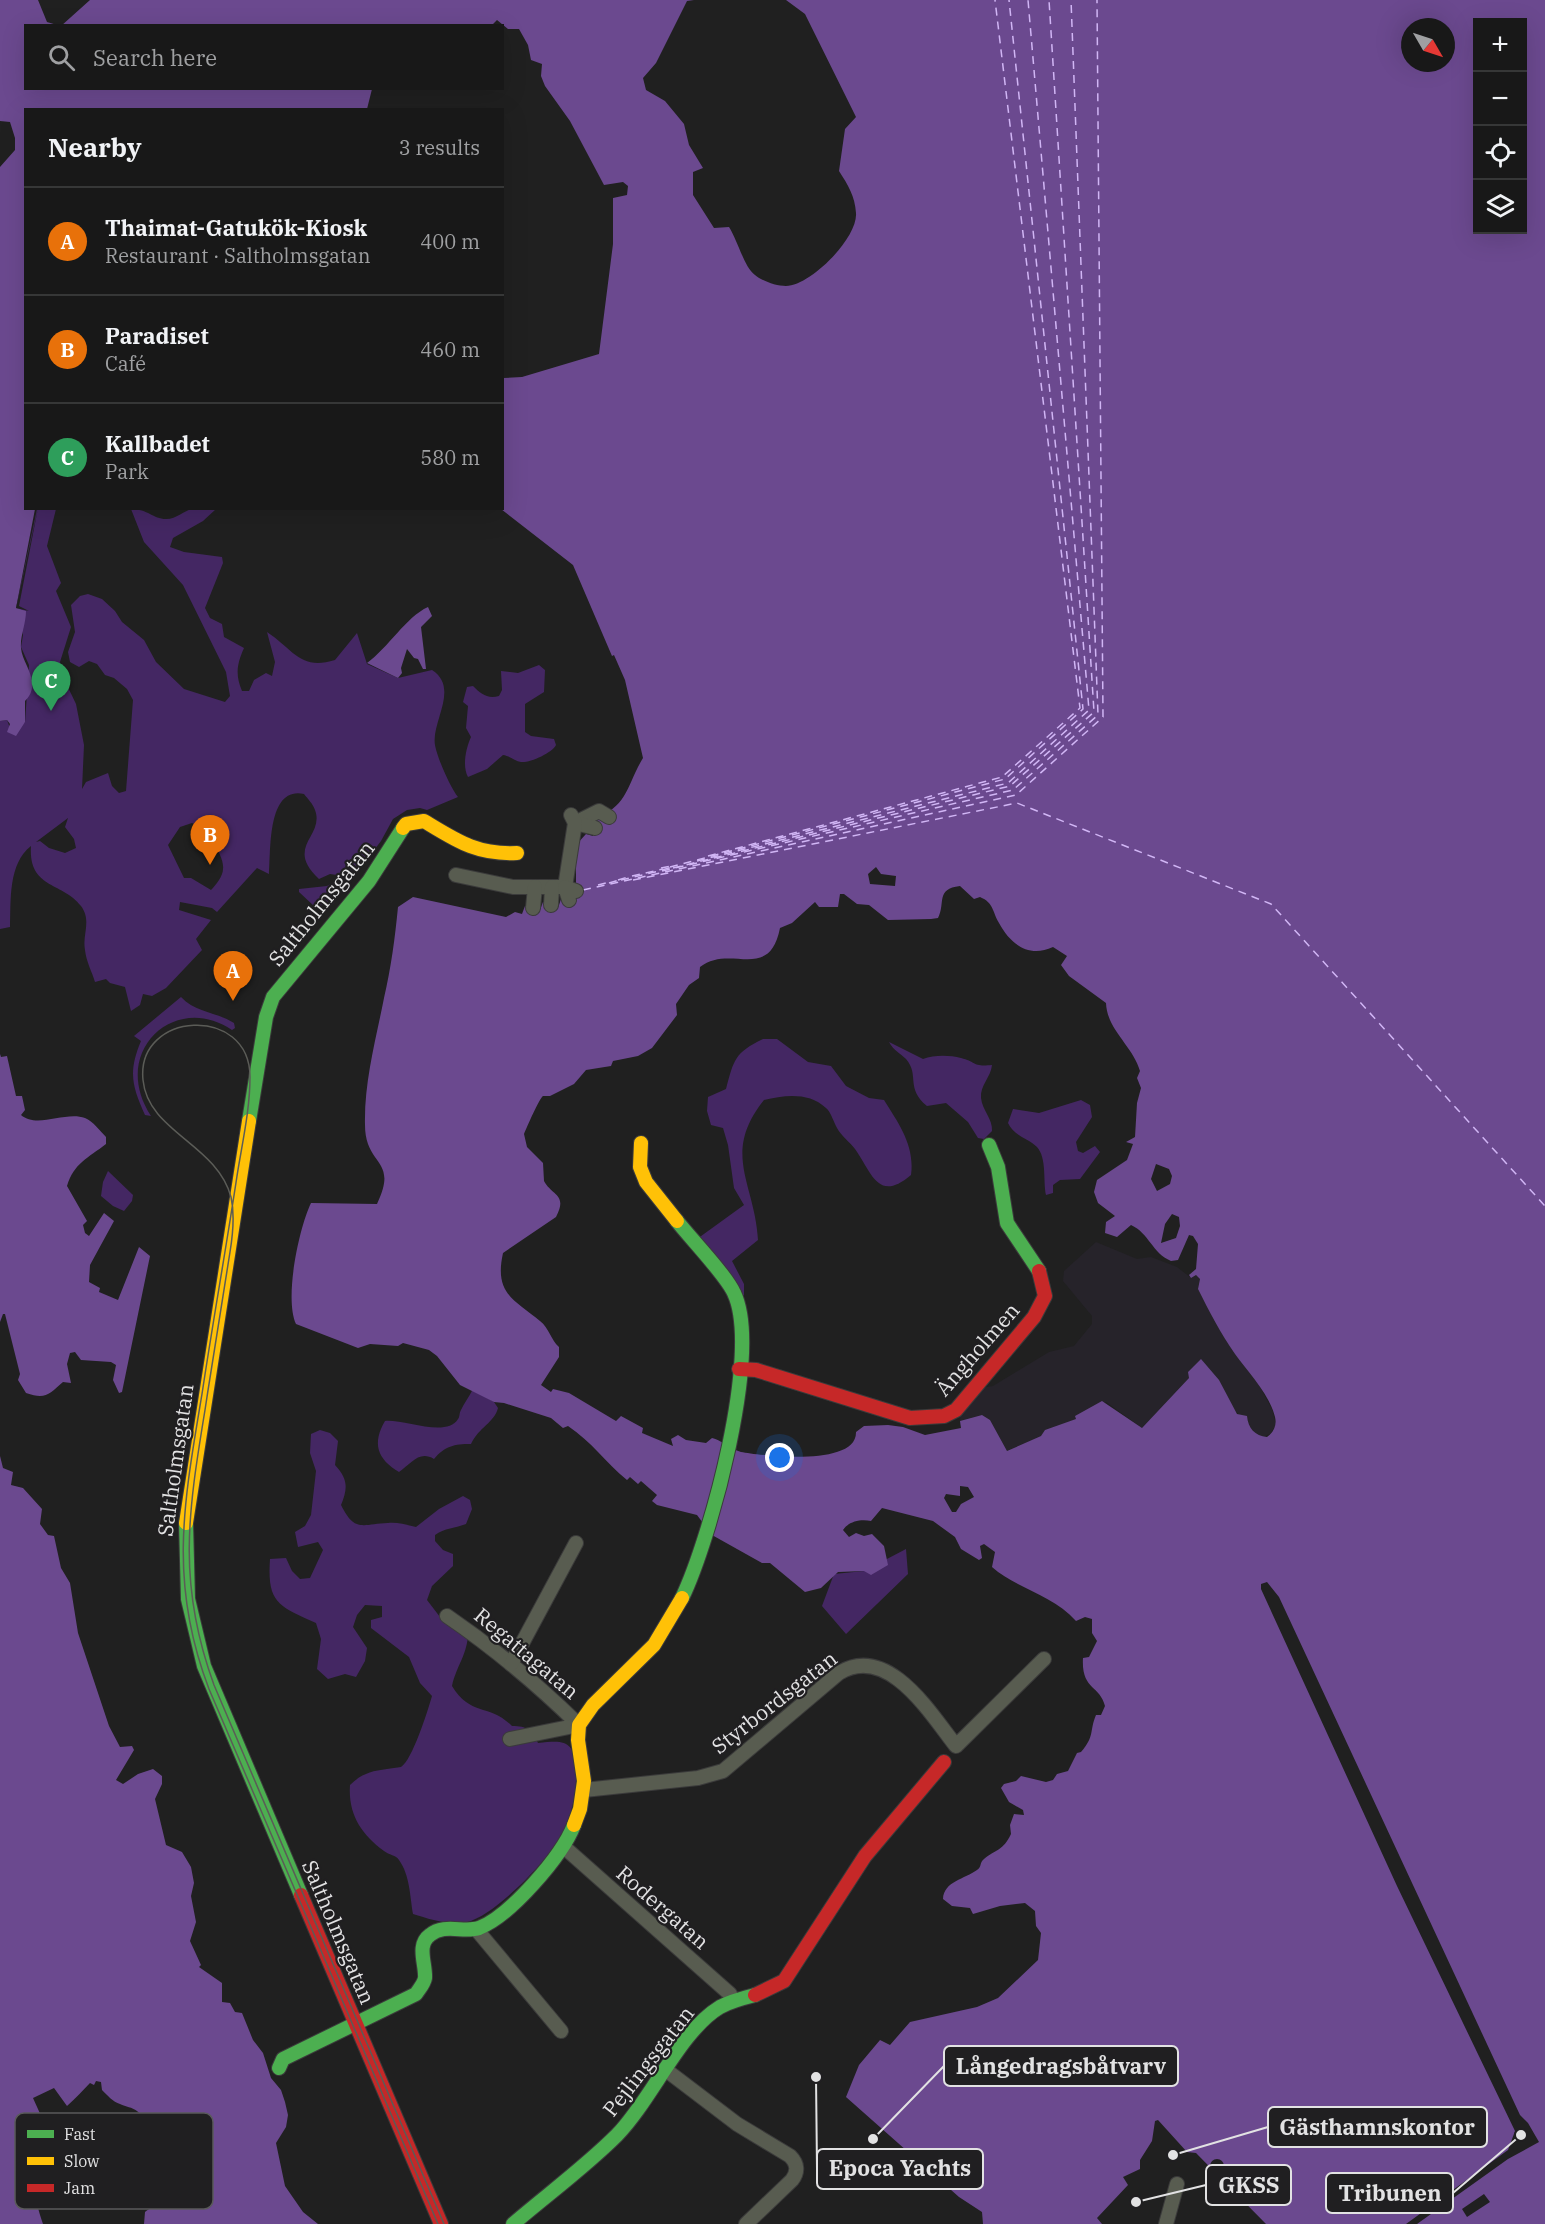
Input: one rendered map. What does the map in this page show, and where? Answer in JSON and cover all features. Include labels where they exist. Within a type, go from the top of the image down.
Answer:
[{"type":"street","points":[[573,819],[599,811],[609,817]]},
{"type":"street","points":[[573,819],[595,828]]},
{"type":"street","points":[[551,905],[566,891],[573,863],[573,819]]},
{"type":"street","name":"Saltholmsgatan","points":[[441,2224],[220,1706],[198,1648],[188,1599],[184,1551],[190,1483],[266,1017],[273,997],[369,881],[406,824],[424,821],[466,847],[495,854],[517,854]]},
{"type":"street","points":[[456,875],[513,887],[566,891]]},
{"type":"street","points":[[533,908],[535,887]]},
{"type":"street","points":[[510,1739],[579,1725],[660,1635],[700,1556],[733,1427],[739,1369],[739,1302],[734,1292],[646,1182],[640,1167],[641,1143]]},
{"type":"street","name":"Ängholmen","points":[[739,1369],[756,1370],[910,1418],[944,1416],[956,1410],[1034,1317],[1045,1296],[1042,1280],[1033,1262],[1007,1223],[998,1167],[989,1145]]},
{"type":"street","points":[[511,1664],[576,1543]]},
{"type":"street","name":"Regattagatan","points":[[447,1616],[545,1692],[579,1725]]},
{"type":"street","name":"Styrbordsgatan","points":[[584,1790],[698,1778],[723,1771],[839,1673],[861,1664],[879,1668],[912,1692],[956,1746],[1044,1659]]},
{"type":"street","points":[[279,2068],[283,2059],[355,2023],[406,2001],[421,1990],[426,1975],[422,1947],[429,1935],[444,1929],[476,1929],[499,1915],[564,1847],[575,1823],[584,1790],[579,1725]]},
{"type":"street","name":"Pejlingsgatan","points":[[513,2224],[622,2130],[638,2112],[703,2021],[732,1999],[769,1991],[784,1982],[851,1875],[944,1762]]},
{"type":"street","name":"Rodergatan","points":[[564,1847],[730,1994],[732,1999]]},
{"type":"street","points":[[476,1929],[561,2031]]},
{"type":"street","points":[[666,2070],[737,2124],[790,2156],[797,2167],[792,2180],[746,2224]]},
{"type":"street","points":[[1166,2224],[1177,2184]]},
{"type":"shaded area","points":[[0,0],[38,0],[47,22],[54,24],[24,24],[24,90],[372,90],[367,108],[24,108],[24,510],[35,510],[16,608],[26,611],[21,648],[32,687],[25,701],[25,722],[16,736],[7,732],[10,724],[7,720],[0,721],[0,167],[15,150],[15,138],[10,122],[0,121]]},
{"type":"shaded area","points":[[90,0],[694,0],[687,1],[656,63],[643,78],[646,90],[665,101],[684,124],[689,145],[703,168],[693,172],[693,195],[714,228],[729,227],[748,266],[755,275],[769,283],[786,286],[807,278],[831,259],[855,223],[853,196],[839,171],[845,129],[856,117],[805,14],[786,0],[1545,0],[1545,2224],[1266,2224],[1196,2153],[1187,2152],[1158,2120],[1155,2121],[1152,2141],[1140,2160],[1140,2169],[1123,2177],[1128,2185],[1097,2218],[1102,2224],[983,2224],[982,2212],[959,2197],[846,2097],[859,2065],[880,2040],[890,2045],[910,2022],[977,2007],[998,1998],[1038,1960],[1041,1933],[1036,1926],[1035,1911],[1025,1903],[1000,1906],[973,1914],[970,1908],[952,1906],[943,1899],[944,1893],[951,1884],[980,1868],[984,1859],[1005,1844],[1011,1834],[1010,1825],[1014,1814],[1024,1815],[1023,1810],[1009,1802],[1001,1788],[1004,1784],[1016,1781],[1021,1776],[1046,1782],[1053,1780],[1057,1774],[1068,1771],[1077,1753],[1081,1752],[1088,1742],[1096,1715],[1101,1715],[1105,1706],[1103,1699],[1088,1682],[1083,1668],[1083,1658],[1089,1657],[1097,1641],[1092,1633],[1092,1619],[1085,1617],[1076,1621],[1046,1598],[1002,1575],[992,1567],[995,1552],[984,1544],[980,1546],[982,1558],[979,1560],[961,1549],[955,1537],[933,1521],[882,1508],[871,1521],[855,1521],[843,1530],[849,1537],[856,1533],[864,1536],[872,1534],[884,1546],[888,1565],[871,1575],[864,1571],[838,1572],[821,1588],[805,1592],[770,1563],[762,1563],[712,1535],[697,1515],[657,1505],[652,1501],[657,1495],[641,1481],[638,1484],[630,1477],[627,1480],[568,1426],[563,1428],[551,1418],[494,1402],[460,1385],[437,1356],[429,1350],[403,1343],[398,1346],[370,1344],[358,1348],[296,1324],[292,1298],[294,1263],[306,1214],[311,1203],[377,1204],[383,1189],[383,1170],[366,1139],[365,1109],[371,1061],[391,964],[398,907],[413,897],[506,917],[515,912],[522,914],[525,906],[540,910],[543,902],[558,908],[561,899],[576,902],[576,845],[586,834],[593,836],[597,820],[593,818],[604,814],[620,802],[643,758],[625,680],[614,655],[612,656],[573,565],[502,510],[504,378],[522,377],[599,354],[613,244],[613,198],[627,195],[628,186],[623,182],[604,185],[570,121],[545,86],[541,76],[542,64],[531,60],[528,45],[519,29],[508,29],[497,20],[493,24],[63,24]],"holes":[[[876,867],[881,874],[896,876],[895,886],[870,884],[868,874]],[[960,886],[974,899],[980,897],[988,902],[1004,931],[1015,943],[1036,951],[1053,947],[1067,956],[1061,965],[1069,976],[1106,1003],[1107,1013],[1115,1030],[1137,1062],[1140,1071],[1137,1078],[1141,1088],[1137,1103],[1135,1137],[1126,1142],[1133,1144],[1127,1160],[1097,1180],[1094,1192],[1098,1203],[1115,1216],[1106,1222],[1105,1233],[1117,1237],[1131,1225],[1142,1233],[1159,1253],[1171,1261],[1178,1260],[1189,1235],[1193,1236],[1198,1244],[1196,1269],[1189,1275],[1191,1278],[1196,1275],[1200,1279],[1198,1289],[1215,1322],[1268,1400],[1276,1420],[1271,1433],[1267,1437],[1259,1435],[1251,1428],[1247,1416],[1237,1414],[1219,1380],[1201,1359],[1188,1372],[1189,1378],[1142,1428],[1102,1401],[1075,1416],[1076,1419],[1045,1430],[1041,1436],[1007,1451],[990,1420],[982,1415],[960,1421],[961,1428],[925,1435],[903,1427],[864,1426],[856,1432],[852,1443],[842,1450],[807,1457],[752,1454],[737,1451],[712,1438],[706,1443],[686,1440],[678,1435],[671,1439],[673,1446],[642,1433],[643,1428],[621,1416],[616,1421],[569,1393],[553,1389],[551,1392],[541,1385],[559,1357],[559,1347],[543,1324],[508,1294],[501,1278],[503,1253],[556,1217],[559,1209],[560,1199],[544,1181],[543,1163],[527,1147],[524,1134],[541,1098],[574,1084],[586,1070],[611,1066],[613,1061],[638,1056],[652,1048],[677,1015],[676,1004],[689,985],[699,978],[700,967],[712,961],[758,958],[767,954],[775,944],[780,928],[792,923],[815,902],[819,907],[838,907],[840,894],[844,894],[857,904],[869,905],[888,920],[931,919],[938,918],[944,893]],[[1156,1164],[1169,1169],[1172,1176],[1170,1184],[1157,1191],[1151,1179]],[[1172,1214],[1179,1217],[1180,1226],[1176,1238],[1161,1243],[1165,1224]],[[960,1486],[968,1487],[974,1497],[961,1504],[956,1512],[952,1512],[944,1498],[946,1494],[960,1496]]]},
{"type":"shaded area","points":[[37,510],[56,510],[47,546],[61,583],[56,591],[71,627],[60,662],[64,679],[76,704],[84,745],[82,789],[86,782],[108,773],[112,786],[119,793],[126,791],[133,700],[127,689],[114,678],[105,675],[97,664],[89,661],[79,667],[70,662],[68,652],[75,632],[71,605],[80,596],[88,594],[102,599],[115,611],[122,622],[144,640],[156,662],[184,689],[225,702],[230,696],[226,672],[183,585],[144,542],[131,510],[166,519],[189,510],[215,510],[203,521],[173,538],[170,547],[184,552],[222,557],[223,563],[205,608],[210,618],[222,624],[224,637],[244,648],[238,669],[242,691],[249,691],[254,680],[266,673],[272,676],[275,662],[267,632],[298,656],[313,663],[335,660],[357,633],[367,664],[398,678],[432,670],[440,677],[444,686],[444,696],[435,745],[444,772],[458,797],[427,810],[420,808],[407,810],[393,819],[381,841],[333,904],[314,906],[299,892],[299,889],[327,886],[336,881],[337,875],[330,874],[319,879],[309,868],[305,850],[315,828],[317,819],[315,810],[304,794],[292,794],[283,800],[273,822],[269,874],[257,868],[217,912],[212,908],[180,902],[179,910],[211,920],[196,939],[202,950],[166,988],[152,996],[143,994],[140,1005],[131,1011],[125,987],[110,983],[106,979],[95,982],[84,944],[86,917],[84,912],[74,898],[41,878],[35,870],[31,846],[18,862],[12,883],[10,927],[0,929],[0,721],[7,720],[10,728],[25,722],[29,665],[21,647],[23,635],[16,608]],"holes":[[[68,818],[65,827],[74,839],[76,848],[65,853],[49,848],[40,841],[36,842]],[[192,823],[213,843],[223,863],[222,875],[211,890],[191,878],[184,878],[168,845],[180,827]]]},
{"type":"shaded area","points":[[428,607],[432,616],[421,627],[426,669],[423,669],[418,659],[414,658],[407,649],[401,668],[402,673],[398,678],[367,663],[412,618]]},
{"type":"shaded area","points":[[539,665],[545,670],[544,692],[525,704],[525,732],[531,736],[554,739],[556,745],[546,754],[525,762],[503,755],[487,769],[468,777],[465,757],[471,737],[466,728],[468,706],[463,702],[467,687],[473,686],[488,696],[499,696],[502,690],[501,671],[518,673]]},
{"type":"shaded area","points":[[181,997],[193,1006],[234,1023],[235,1028],[232,1030],[210,1020],[189,1018],[170,1023],[154,1034],[143,1050],[138,1070],[140,1092],[151,1116],[145,1115],[133,1079],[134,1062],[141,1041],[134,1036]]},
{"type":"shaded area","points":[[763,1039],[777,1039],[808,1062],[831,1066],[846,1086],[869,1098],[884,1100],[905,1136],[912,1164],[911,1175],[900,1183],[891,1186],[883,1185],[871,1175],[855,1149],[839,1131],[828,1110],[819,1103],[796,1096],[764,1100],[751,1119],[744,1137],[742,1153],[758,1240],[732,1261],[744,1284],[744,1295],[741,1296],[697,1239],[744,1205],[734,1188],[728,1145],[723,1128],[711,1125],[707,1111],[708,1097],[726,1089],[737,1058],[746,1049]]},
{"type":"shaded area","points":[[889,1042],[923,1059],[952,1056],[978,1065],[992,1065],[982,1089],[981,1098],[991,1122],[992,1131],[984,1139],[978,1138],[968,1122],[946,1103],[927,1106],[916,1093],[910,1065]]},
{"type":"shaded area","points":[[0,1054],[1,1057],[7,1056],[16,1096],[22,1096],[25,1110],[21,1115],[35,1120],[77,1116],[85,1118],[106,1137],[106,1144],[78,1166],[67,1186],[87,1221],[83,1225],[85,1233],[89,1236],[104,1213],[114,1221],[90,1265],[89,1282],[100,1288],[99,1292],[118,1300],[139,1247],[150,1256],[122,1392],[119,1393],[113,1380],[116,1365],[111,1362],[81,1360],[75,1352],[70,1353],[67,1364],[71,1383],[63,1382],[47,1395],[38,1396],[26,1393],[18,1380],[20,1374],[5,1314],[0,1322]]},
{"type":"shaded area","points":[[1081,1100],[1090,1105],[1092,1117],[1076,1142],[1078,1151],[1083,1153],[1095,1146],[1100,1152],[1080,1179],[1060,1180],[1053,1185],[1053,1193],[1046,1195],[1042,1157],[1037,1147],[1011,1128],[1008,1123],[1013,1109],[1039,1113]]},
{"type":"shaded area","points":[[108,1171],[133,1195],[132,1201],[124,1211],[113,1206],[101,1196],[103,1182]]},
{"type":"shaded area","points":[[1096,1242],[1137,1259],[1151,1257],[1177,1267],[1191,1278],[1196,1275],[1200,1279],[1198,1289],[1205,1303],[1233,1351],[1254,1376],[1272,1409],[1276,1425],[1270,1434],[1263,1437],[1254,1432],[1233,1408],[1189,1371],[1189,1378],[1142,1428],[1106,1402],[1076,1416],[1077,1419],[1067,1424],[1007,1451],[990,1420],[982,1415],[960,1421],[962,1391],[993,1386],[1049,1352],[1074,1346],[1092,1324],[1092,1316],[1063,1281],[1064,1271]]},
{"type":"shaded area","points":[[473,1389],[494,1402],[498,1408],[493,1418],[471,1444],[450,1447],[434,1459],[419,1457],[399,1472],[381,1456],[378,1443],[385,1421],[444,1427],[459,1418],[462,1407]]},
{"type":"shaded area","points":[[320,1430],[330,1433],[338,1441],[335,1465],[346,1484],[341,1505],[355,1523],[365,1525],[395,1523],[416,1527],[439,1509],[463,1496],[470,1500],[472,1509],[466,1524],[446,1529],[435,1535],[435,1541],[443,1550],[453,1554],[453,1566],[432,1586],[427,1600],[440,1617],[468,1636],[452,1686],[466,1702],[496,1714],[512,1726],[528,1730],[538,1743],[561,1742],[570,1747],[573,1753],[576,1786],[563,1833],[546,1857],[521,1885],[492,1909],[467,1922],[447,1923],[413,1914],[403,1866],[398,1858],[384,1851],[369,1838],[358,1822],[351,1805],[350,1785],[354,1781],[376,1771],[401,1767],[405,1763],[419,1734],[432,1696],[420,1683],[409,1657],[371,1628],[371,1620],[382,1617],[382,1606],[365,1605],[357,1615],[353,1627],[367,1648],[365,1661],[356,1677],[345,1674],[328,1679],[317,1669],[321,1639],[316,1623],[284,1607],[273,1594],[270,1559],[286,1558],[292,1571],[300,1579],[310,1578],[323,1550],[318,1542],[298,1547],[295,1532],[305,1526],[311,1515],[316,1471],[310,1453],[311,1434]]},
{"type":"shaded area","points":[[0,1456],[3,1468],[13,1472],[11,1485],[23,1488],[42,1509],[40,1524],[48,1535],[54,1536],[61,1568],[70,1583],[78,1633],[109,1726],[120,1747],[132,1746],[134,1750],[116,1780],[123,1784],[138,1774],[153,1769],[162,1776],[162,1784],[155,1799],[166,1845],[182,1852],[191,1867],[194,1883],[191,1896],[196,1922],[190,1941],[201,1965],[199,1967],[222,1983],[222,2002],[230,2003],[235,2012],[242,2013],[253,2040],[263,2053],[271,2078],[281,2090],[288,2115],[286,2127],[276,2143],[285,2186],[303,2212],[318,2224],[144,2224],[145,2212],[150,2209],[213,2209],[213,2113],[139,2113],[117,2103],[102,2090],[101,2082],[96,2081],[94,2085],[90,2083],[67,2106],[54,2088],[33,2098],[40,2113],[15,2113],[15,2209],[38,2209],[43,2224],[0,2224]]},
{"type":"shaded area","points":[[906,1549],[908,1574],[846,1634],[822,1606],[834,1574],[864,1571]]},
{"type":"pier","points":[[38,510],[19,606],[29,611],[16,608]]},
{"type":"pier","points":[[1267,1582],[1279,1597],[1520,2115],[1528,2123],[1539,2142],[1508,2159],[1417,2224],[1406,2224],[1508,2150],[1515,2131],[1397,1886],[1261,1589],[1261,1584]]},
{"type":"pier","points":[[1214,2159],[1220,2159],[1224,2166],[1220,2173],[1214,2173],[1210,2169],[1210,2163]]},
{"type":"pier","points":[[1484,2194],[1490,2202],[1467,2217],[1462,2209]]},
{"type":"ferry route","points":[[708,856],[1002,777],[1080,708],[995,0]]},
{"type":"ferry route","points":[[670,867],[1005,779],[1083,709],[1009,0]]},
{"type":"ferry route","points":[[697,861],[1008,783],[1089,710],[1028,0]]},
{"type":"ferry route","points":[[673,868],[1010,786],[1094,712],[1049,0]]},
{"type":"ferry route","points":[[662,871],[1013,790],[1098,715],[1071,0]]},
{"type":"ferry route","points":[[583,890],[1016,795],[1103,717],[1097,0]]},
{"type":"ferry route","points":[[633,880],[1017,803],[1271,904],[1545,1206]]},
{"type":"ferry route","points":[[661,868],[671,866]]},
{"type":"ferry route","points":[[662,870],[672,867]]},
{"type":"ferry route","points":[[632,876],[663,869]]},
{"type":"ferry route","points":[[621,880],[663,870]]},
{"type":"ferry route","points":[[618,880],[631,876]]},
{"type":"ferry route","points":[[609,883],[619,880]]},
{"type":"ferry route","points":[[598,885],[610,882]]},
{"type":"tram line","points":[[438,2224],[209,1689],[196,1650],[188,1613],[184,1577],[185,1507],[195,1433],[228,1231],[233,1203],[249,1102],[250,1077],[245,1053],[232,1037],[214,1028],[194,1025],[174,1029],[157,1040],[146,1057],[143,1080],[148,1098],[157,1113],[169,1126],[212,1164],[223,1179],[231,1197],[232,1204],[233,1211],[231,1245],[199,1447],[191,1516],[190,1581],[202,1648],[214,1685],[444,2224]]},
{"type":"traffic: fast","points":[[249,1121],[266,1017],[273,997],[369,881],[403,828]]},
{"type":"traffic: fast","points":[[989,1145],[998,1167],[1007,1223],[1039,1271]]},
{"type":"traffic: fast","points":[[677,1221],[716,1267],[734,1293],[741,1321],[742,1357],[729,1446],[718,1492],[706,1534],[682,1598]]},
{"type":"traffic: fast","points":[[186,1523],[188,1599],[204,1666],[301,1895]]},
{"type":"traffic: fast","points":[[279,2068],[283,2059],[416,1994],[425,1978],[423,1944],[426,1939],[436,1931],[479,1928],[505,1911],[534,1884],[547,1868],[568,1838],[574,1825]]},
{"type":"traffic: fast","points":[[513,2224],[617,2135],[679,2049],[706,2018],[724,2005],[755,1995]]},
{"type":"traffic: slow","points":[[403,828],[406,824],[424,821],[457,840],[479,849],[490,852],[517,853]]},
{"type":"traffic: slow","points":[[186,1523],[249,1121]]},
{"type":"traffic: slow","points":[[641,1143],[640,1167],[646,1182],[677,1221]]},
{"type":"traffic: slow","points":[[574,1825],[580,1809],[584,1781],[578,1740],[579,1725],[593,1705],[654,1645],[682,1598]]},
{"type":"traffic: jam","points":[[739,1369],[756,1370],[910,1418],[944,1416],[956,1410],[1034,1317],[1045,1296],[1039,1271]]},
{"type":"traffic: jam","points":[[755,1995],[784,1981],[865,1856],[944,1762]]},
{"type":"traffic: jam","points":[[301,1895],[441,2224]]},
{"type":"place","name":"Kallbadet","points":[[51,711]]},
{"type":"place","name":"Paradiset","points":[[210,865]]},
{"type":"place","name":"Thaimat-Gatukök-Kiosk","points":[[233,1001]]},
{"type":"place","name":"Epoca Yachts","points":[[816,2077]]},
{"type":"place","name":"Tribunen","points":[[1521,2135]]},
{"type":"place","name":"Långedragsbåtvarv","points":[[873,2139]]},
{"type":"place","name":"Gästhamnskontor","points":[[1173,2155]]},
{"type":"place","name":"GKSS","points":[[1136,2202]]}]
